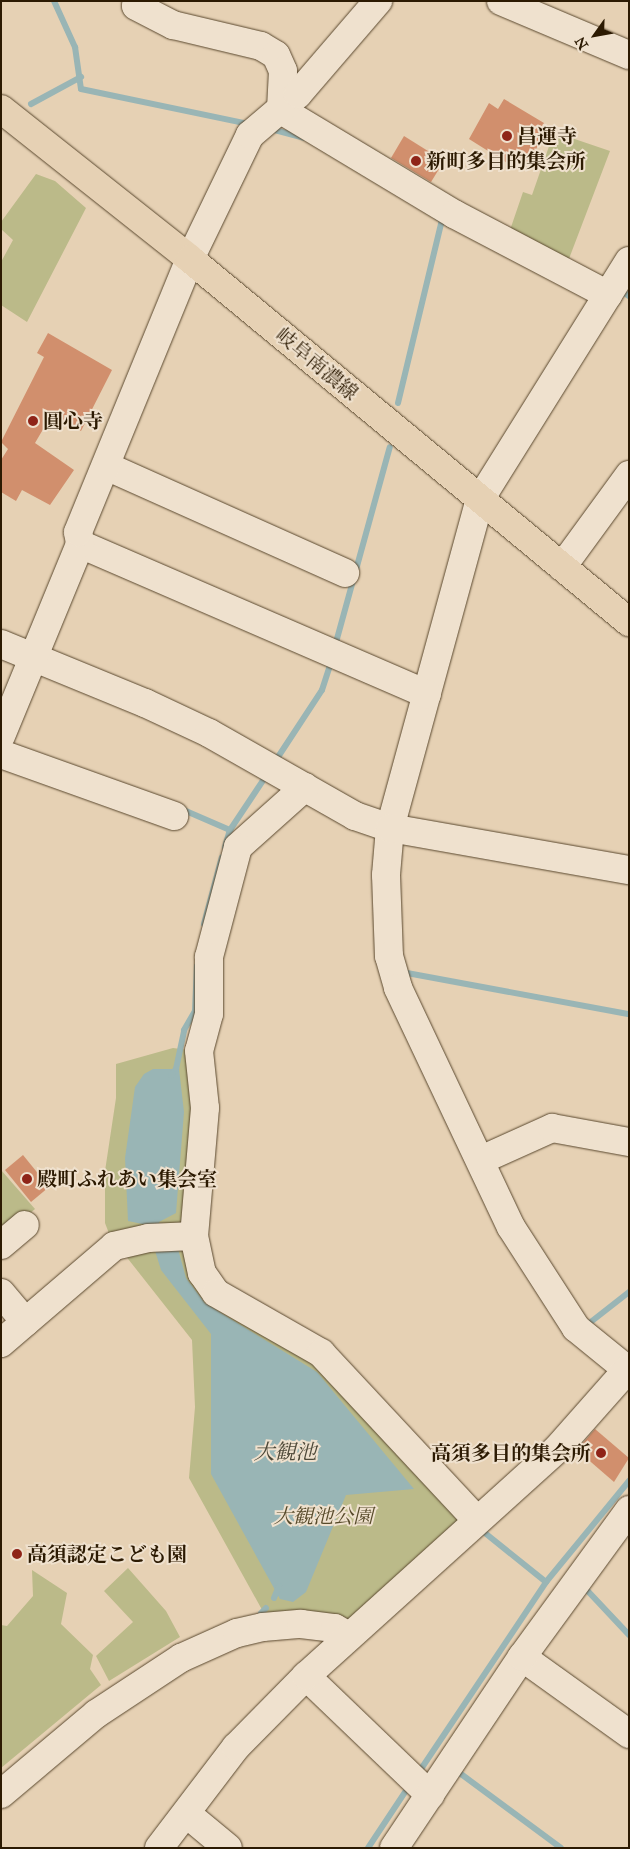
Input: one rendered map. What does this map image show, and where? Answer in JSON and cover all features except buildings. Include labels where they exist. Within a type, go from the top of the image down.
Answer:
[{"type":"main road","name":"岐阜南濃線","points":[[1,109],[190,259],[629,622]]},
{"type":"street","points":[[138,1],[136,6],[174,25],[261,46],[276,55],[283,72],[281,110]]},
{"type":"street","points":[[1,736],[80,544],[78,532],[190,259],[250,135],[281,110],[378,1]]},
{"type":"street","points":[[501,1],[629,55]]},
{"type":"street","points":[[281,110],[454,214],[608,294]]},
{"type":"street","points":[[159,1848],[236,1748],[306,1676],[476,1519],[557,1449],[628,1371],[571,1320],[512,1227],[398,988],[388,956],[386,875],[390,828],[480,499],[629,261]]},
{"type":"street","points":[[106,466],[345,573]]},
{"type":"street","points":[[562,567],[629,475]]},
{"type":"street","points":[[80,544],[427,694]]},
{"type":"street","points":[[1,644],[35,655],[209,733],[355,816],[390,828],[629,870]]},
{"type":"street","points":[[1,754],[174,816]]},
{"type":"street","points":[[305,787],[249,834],[238,847],[224,891],[208,957],[209,1014],[199,1051],[204,1108],[194,1236],[202,1273],[216,1293],[320,1352],[476,1519]]},
{"type":"street","points":[[481,1160],[552,1128],[629,1142]]},
{"type":"street","points":[[1,1245],[25,1225]]},
{"type":"street","points":[[1,1343],[114,1246],[156,1237],[194,1236]]},
{"type":"street","points":[[1,1293],[25,1322]]},
{"type":"street","points":[[394,1848],[522,1657],[629,1510]]},
{"type":"street","points":[[1,1794],[96,1714],[181,1658],[237,1633],[262,1627],[301,1624],[335,1628],[349,1636]]},
{"type":"street","points":[[522,1657],[629,1734]]},
{"type":"street","points":[[306,1676],[430,1795]]},
{"type":"street","points":[[187,1814],[228,1848]]},
{"type":"green space","points":[[554,132],[610,151],[567,264],[509,233],[523,192],[532,195]]},
{"type":"green space","points":[[36,174],[55,181],[86,208],[27,322],[1,305],[1,262],[13,240],[1,229],[1,222]]},
{"type":"green space","name":"大観池公園","points":[[173,1048],[189,1050],[193,1110],[186,1255],[318,1364],[462,1523],[352,1622],[266,1617],[189,1478],[195,1407],[192,1340],[110,1236],[105,1223],[105,1171],[116,1098],[116,1064]]},
{"type":"green space","points":[[1,1170],[35,1209],[1,1238]]},
{"type":"green space","points":[[128,1568],[166,1611],[180,1637],[109,1681],[96,1656],[133,1622],[104,1591]]},
{"type":"green space","points":[[32,1570],[67,1593],[61,1624],[93,1655],[90,1669],[101,1685],[1,1768],[1,1625],[7,1626],[33,1596]]},
{"type":"water","name":"大観池","points":[[153,1069],[179,1069],[184,1112],[176,1213],[159,1222],[165,1249],[178,1249],[186,1278],[205,1303],[317,1372],[414,1489],[346,1495],[306,1592],[293,1602],[280,1599],[211,1474],[211,1334],[161,1270],[147,1225],[128,1221],[125,1158],[135,1087],[144,1074]]},
{"type":"waterway","points":[[54,1],[75,47],[81,89],[249,124]]},
{"type":"waterway","points":[[31,104],[81,77]]},
{"type":"waterway","points":[[271,129],[304,138]]},
{"type":"waterway","points":[[398,403],[442,220],[437,217]]},
{"type":"waterway","points":[[620,296],[623,292],[629,296]]},
{"type":"waterway","points":[[335,646],[390,447]]},
{"type":"waterway","points":[[278,757],[322,690],[330,665]]},
{"type":"waterway","points":[[225,847],[230,830],[266,776]]},
{"type":"waterway","points":[[179,808],[230,830]]},
{"type":"waterway","points":[[204,924],[222,857]]},
{"type":"waterway","points":[[171,1075],[176,1069],[184,1030],[195,1011],[197,966]]},
{"type":"waterway","points":[[407,973],[629,1014]]},
{"type":"waterway","points":[[592,1321],[629,1292]]},
{"type":"waterway","points":[[419,1772],[546,1582],[629,1481]]},
{"type":"waterway","points":[[485,1533],[546,1582]]},
{"type":"waterway","points":[[274,1598],[279,1586]]},
{"type":"waterway","points":[[584,1587],[629,1635]]},
{"type":"waterway","points":[[261,1613],[266,1608]]},
{"type":"waterway","points":[[461,1774],[561,1848]]},
{"type":"waterway","points":[[368,1848],[405,1792]]},
{"type":"place","name":"昌運寺","points":[[507,136]]},
{"type":"place","name":"新町多目的集会所","points":[[416,161]]},
{"type":"place","name":"圓心寺","points":[[33,421]]},
{"type":"place","name":"殿町ふれあい集会室","points":[[27,1179]]},
{"type":"place","name":"高須多目的集会所","points":[[601,1453]]},
{"type":"place","name":"高須認定こども園","points":[[17,1554]]}]
